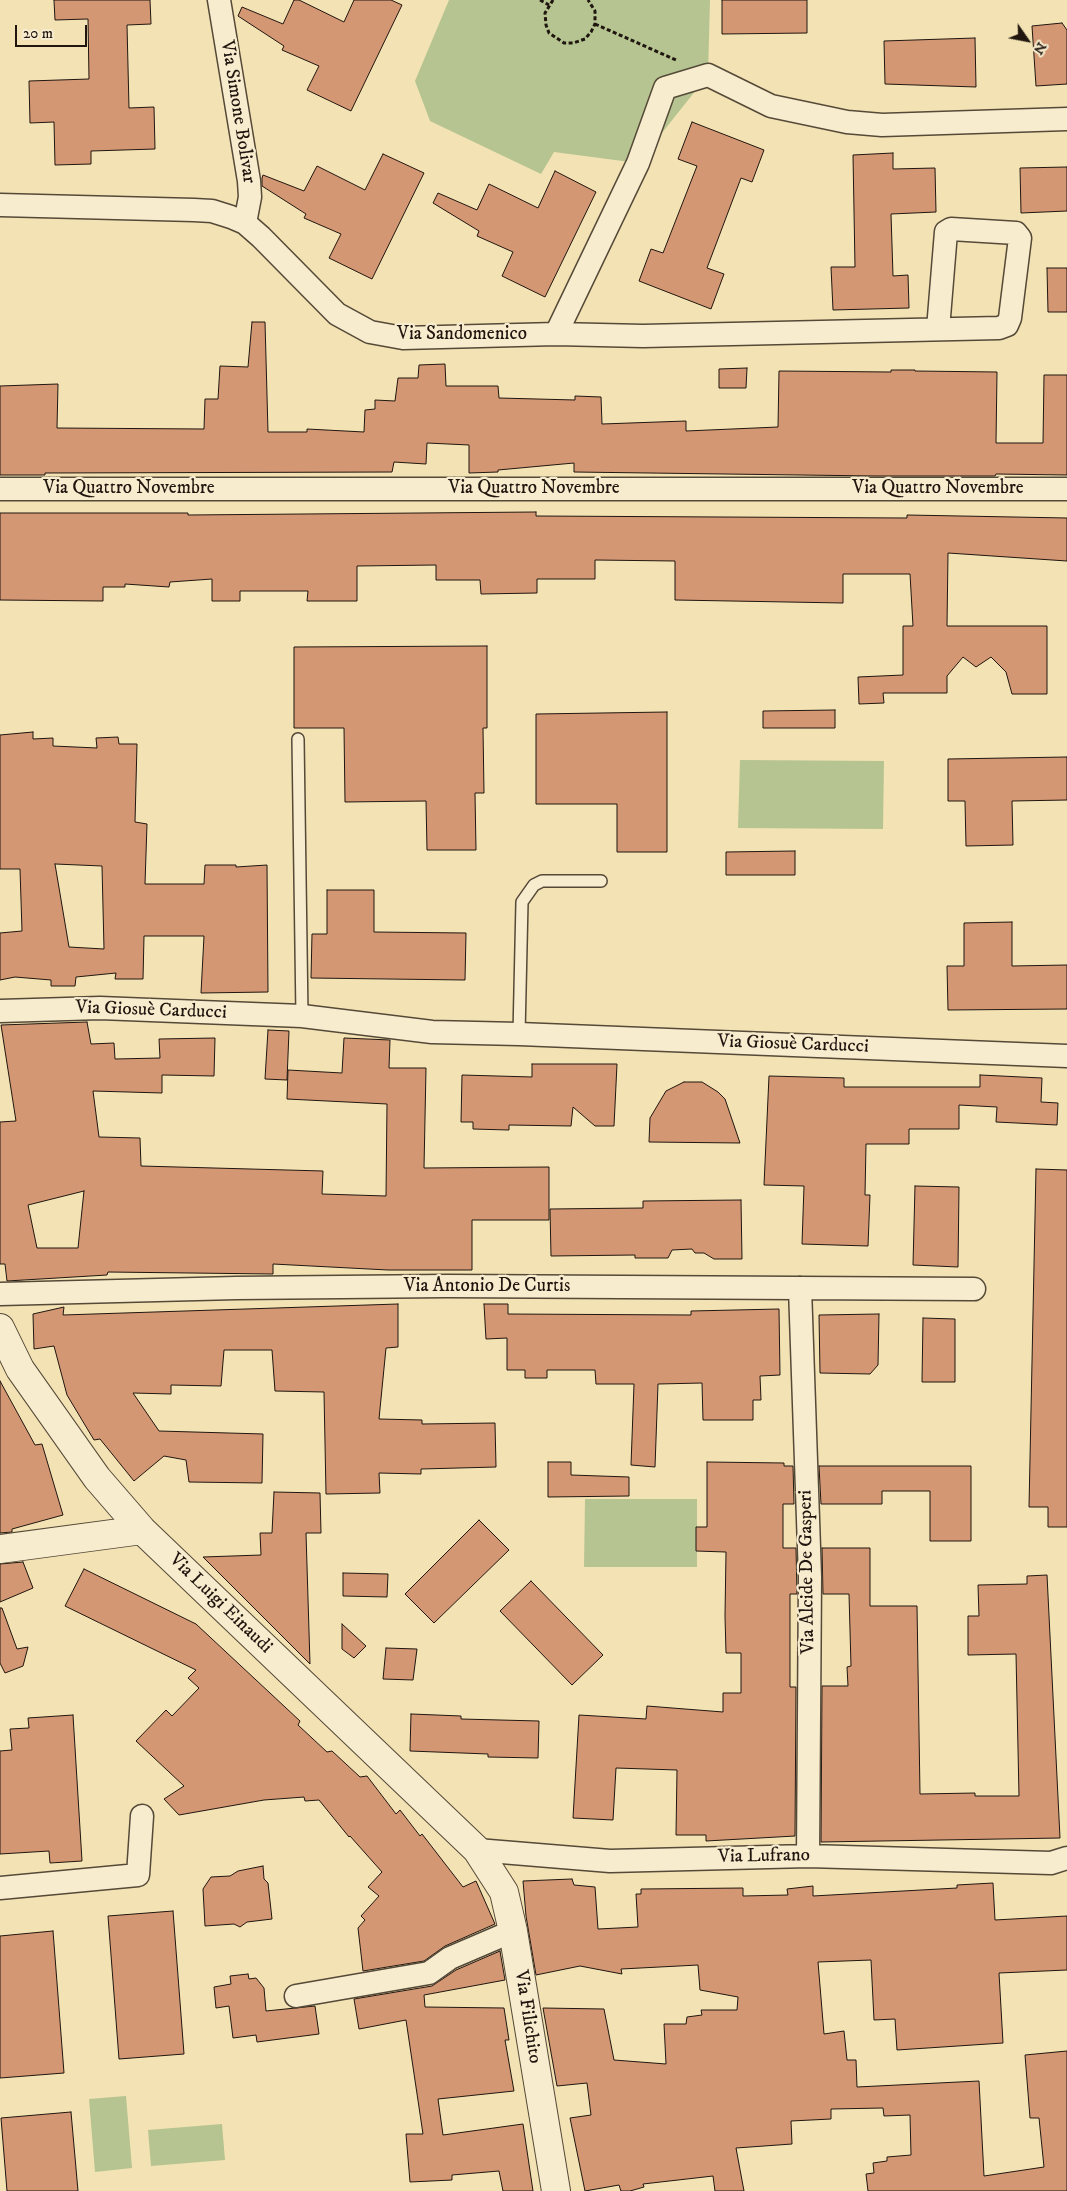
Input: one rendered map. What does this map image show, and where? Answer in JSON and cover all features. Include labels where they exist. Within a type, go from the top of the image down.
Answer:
[{"type":"street","name":"Via Simone Bolivar","points":[[219,0],[249,181],[250,197],[245,223]]},
{"type":"street","points":[[556,334],[638,163],[665,88],[708,75],[771,106],[847,122],[918,126],[1067,119]]},
{"type":"street","name":"Via Sandomenico","points":[[0,205],[212,211],[245,223],[337,314],[351,324],[370,332],[403,338],[556,334],[643,336],[1000,328],[1007,325],[1010,318],[1020,238],[1016,233],[952,229],[946,232],[938,329]]},
{"type":"street","name":"Via Quattro Novembre","points":[[0,489],[1067,490]]},
{"type":"street","name":"Via Giosuè Carducci","points":[[0,1011],[100,1008],[302,1016],[432,1032],[1067,1056]]},
{"type":"street","name":"Via Antonio De Curtis","points":[[0,1294],[236,1288],[428,1286],[974,1289]]},
{"type":"street","name":"Via Alcide De Gasperi","points":[[800,1288],[810,1577],[808,1856]]},
{"type":"street","name":"Via Luigi Einaudi","points":[[0,1328],[20,1369],[97,1478],[142,1530],[477,1850]]},
{"type":"street","points":[[0,1549],[142,1530]]},
{"type":"street","points":[[0,1888],[138,1876],[142,1816]]},
{"type":"street","name":"Via Lufrano","points":[[477,1850],[610,1861],[808,1856],[1062,1864]]},
{"type":"street","name":"Via Filichito","points":[[477,1850],[504,1892],[513,1931],[556,2191]]},
{"type":"street","points":[[296,1996],[429,1973],[450,1958],[513,1931]]},
{"type":"lane","points":[[298,739],[302,1016]]},
{"type":"lane","points":[[519,1034],[522,902],[534,885],[542,881],[601,881]]},
{"type":"path","points":[[540,0],[548,5]]},
{"type":"path","points":[[552,0],[545,13],[546,25],[556,39],[564,43],[585,39],[591,32],[595,24],[595,11],[588,0]]},
{"type":"path","points":[[595,24],[708,75]]},
{"type":"green space","points":[[449,0],[710,0],[708,75],[638,163],[554,152],[541,174],[430,121],[415,81]]},
{"type":"green space","points":[[740,760],[884,761],[883,829],[738,828]]},
{"type":"green space","points":[[585,1499],[697,1499],[697,1567],[584,1567]]},
{"type":"green space","points":[[126,2096],[132,2168],[95,2172],[89,2099]]},
{"type":"green space","points":[[222,2124],[225,2160],[151,2166],[148,2130]]},
{"type":"building","points":[[54,0],[150,0],[151,24],[127,25],[129,108],[154,107],[155,149],[91,151],[91,164],[55,165],[54,122],[30,123],[29,81],[89,79],[88,19],[55,20]]},
{"type":"building","points":[[294,0],[299,0],[344,22],[354,0],[391,0],[402,5],[351,111],[307,90],[319,66],[282,50],[284,46],[238,16],[242,7],[283,24]]},
{"type":"building","points":[[722,0],[807,0],[807,33],[722,34]]},
{"type":"building","points":[[1062,23],[1067,30],[1067,84],[1036,86],[1032,26]]},
{"type":"building","points":[[975,38],[976,87],[885,84],[884,41]]},
{"type":"building","points":[[692,122],[764,150],[752,182],[741,178],[707,268],[724,274],[711,309],[639,281],[651,249],[663,253],[697,166],[678,159]]},
{"type":"building","points":[[893,153],[893,169],[935,168],[936,212],[891,214],[893,276],[908,275],[909,308],[833,310],[831,267],[855,267],[853,155]]},
{"type":"building","points":[[383,154],[424,173],[372,279],[329,258],[341,234],[304,218],[306,214],[262,186],[262,178],[263,175],[304,191],[317,166],[365,190]]},
{"type":"building","points":[[1067,167],[1067,211],[1021,213],[1020,168]]},
{"type":"building","points":[[555,171],[596,192],[545,297],[502,276],[513,252],[477,236],[479,231],[433,203],[438,193],[477,210],[489,184],[538,208]]},
{"type":"building","points":[[1047,268],[1067,268],[1067,312],[1048,312]]},
{"type":"building","points":[[252,322],[265,322],[268,432],[307,432],[307,429],[364,432],[365,410],[375,409],[375,400],[395,401],[398,378],[418,378],[419,365],[445,364],[446,386],[498,386],[499,398],[575,400],[575,396],[601,397],[602,424],[686,421],[686,431],[778,427],[779,371],[891,372],[891,370],[915,370],[997,372],[996,443],[1043,443],[1044,375],[1067,375],[1067,475],[876,476],[574,472],[574,463],[498,470],[498,472],[469,473],[469,445],[427,443],[426,464],[394,462],[392,472],[45,473],[45,475],[0,475],[0,386],[58,384],[57,428],[204,429],[205,399],[218,399],[220,366],[248,367]]},
{"type":"building","points":[[747,368],[746,388],[719,388],[719,369]]},
{"type":"building","points":[[536,512],[536,516],[907,518],[907,515],[1067,518],[1067,561],[948,553],[947,626],[1047,626],[1047,694],[1012,694],[1006,672],[991,657],[976,667],[963,657],[947,676],[947,693],[883,693],[884,703],[859,704],[858,677],[903,675],[903,626],[913,626],[910,574],[843,574],[843,603],[675,600],[675,561],[595,560],[595,579],[537,579],[537,593],[481,594],[480,580],[436,580],[436,565],[357,566],[357,601],[307,601],[308,591],[240,591],[240,601],[212,601],[212,579],[170,582],[169,587],[125,584],[125,587],[103,587],[103,601],[0,600],[0,513],[188,513],[188,515]]},
{"type":"building","points":[[487,646],[487,728],[483,728],[484,793],[475,793],[476,850],[427,850],[426,801],[345,802],[344,728],[294,728],[294,647]]},
{"type":"building","points":[[835,710],[835,728],[763,728],[763,711]]},
{"type":"building","points":[[667,712],[667,852],[617,852],[617,804],[536,804],[536,714]]},
{"type":"building","points":[[33,732],[33,739],[53,738],[53,746],[97,748],[96,738],[118,737],[119,744],[137,744],[135,822],[147,824],[145,884],[204,884],[205,865],[236,865],[236,867],[267,865],[268,992],[201,993],[204,936],[144,936],[143,979],[115,979],[116,973],[76,977],[75,986],[51,986],[51,980],[15,977],[0,980],[0,933],[22,931],[20,869],[0,869],[0,735]],"holes":[[[55,864],[102,866],[104,949],[69,947]]]},
{"type":"building","points":[[1067,757],[1067,800],[1012,801],[1013,845],[966,846],[965,801],[948,801],[948,759]]},
{"type":"building","points":[[795,851],[795,875],[726,875],[726,852]]},
{"type":"building","points":[[327,890],[374,890],[374,932],[466,933],[465,980],[311,978],[312,934],[327,934]]},
{"type":"building","points":[[1012,922],[1012,966],[1067,965],[1067,1009],[948,1010],[947,966],[964,966],[964,923]]},
{"type":"building","points":[[87,1022],[91,1044],[114,1043],[115,1059],[160,1058],[159,1039],[215,1038],[214,1076],[162,1075],[162,1093],[93,1091],[99,1137],[140,1138],[141,1166],[323,1171],[322,1194],[386,1196],[387,1104],[287,1099],[288,1070],[342,1073],[344,1038],[390,1040],[389,1068],[426,1068],[424,1168],[549,1167],[549,1220],[472,1220],[472,1270],[388,1270],[273,1264],[273,1274],[108,1272],[107,1275],[7,1281],[5,1264],[0,1264],[0,1122],[16,1121],[1,1025]],"holes":[[[84,1191],[78,1248],[37,1248],[28,1205]]]},
{"type":"building","points":[[268,1030],[289,1031],[287,1080],[265,1079]]},
{"type":"building","points":[[532,1064],[617,1064],[614,1126],[595,1126],[573,1107],[571,1126],[509,1125],[509,1130],[473,1129],[473,1122],[461,1122],[462,1075],[532,1077]]},
{"type":"building","points":[[980,1075],[1042,1078],[1041,1102],[1058,1103],[1057,1125],[996,1122],[997,1107],[959,1105],[959,1129],[909,1129],[909,1144],[866,1144],[865,1195],[870,1195],[868,1246],[802,1244],[804,1186],[764,1185],[769,1076],[844,1078],[844,1087],[980,1087]]},
{"type":"building","points":[[684,1082],[702,1082],[725,1099],[740,1143],[649,1142],[650,1118],[666,1091]]},
{"type":"building","points":[[1036,1169],[1067,1170],[1067,1527],[1048,1527],[1048,1507],[1029,1507]]},
{"type":"building","points":[[915,1186],[959,1187],[958,1267],[913,1265]]},
{"type":"building","points":[[741,1200],[742,1259],[714,1259],[704,1253],[695,1253],[692,1249],[672,1250],[668,1258],[635,1258],[635,1255],[551,1256],[550,1209],[643,1208],[643,1201]]},
{"type":"building","points":[[398,1304],[398,1347],[386,1348],[379,1419],[422,1420],[422,1424],[495,1423],[496,1467],[421,1469],[421,1474],[379,1473],[380,1493],[326,1494],[324,1392],[275,1391],[272,1350],[224,1350],[221,1386],[171,1385],[171,1394],[133,1393],[159,1431],[263,1434],[262,1483],[189,1482],[186,1460],[164,1456],[134,1481],[100,1439],[94,1440],[67,1395],[54,1346],[34,1349],[33,1314],[64,1307],[63,1315]]},
{"type":"building","points":[[484,1304],[508,1304],[508,1314],[691,1315],[691,1311],[779,1309],[780,1375],[760,1376],[761,1400],[753,1400],[753,1420],[703,1420],[702,1383],[658,1384],[655,1467],[631,1465],[634,1384],[596,1384],[595,1370],[547,1370],[547,1378],[525,1378],[525,1370],[507,1370],[507,1338],[486,1339]]},
{"type":"building","points":[[879,1314],[878,1365],[870,1374],[820,1373],[819,1315]]},
{"type":"building","points":[[923,1318],[955,1319],[955,1382],[922,1382]]},
{"type":"building","points":[[0,1381],[35,1445],[42,1444],[63,1515],[12,1529],[12,1532],[0,1533]]},
{"type":"building","points":[[548,1462],[571,1462],[571,1475],[629,1477],[629,1496],[548,1497]]},
{"type":"building","points":[[707,1462],[784,1463],[784,1466],[793,1466],[794,1504],[783,1504],[783,1548],[796,1548],[797,1594],[790,1594],[790,1687],[796,1687],[795,1836],[706,1841],[706,1835],[676,1835],[677,1770],[616,1768],[613,1820],[573,1818],[579,1715],[646,1719],[647,1706],[723,1712],[723,1693],[741,1693],[741,1653],[726,1653],[726,1552],[696,1551],[696,1527],[707,1527]]},
{"type":"building","points":[[819,1466],[971,1466],[971,1541],[930,1541],[930,1491],[882,1491],[882,1504],[821,1504]]},
{"type":"building","points":[[274,1492],[320,1493],[321,1533],[306,1533],[310,1664],[203,1557],[261,1555],[260,1533],[272,1533]]},
{"type":"building","points":[[479,1520],[509,1550],[434,1623],[405,1594]]},
{"type":"building","points":[[822,1548],[870,1548],[870,1606],[917,1606],[920,1794],[975,1793],[975,1796],[1019,1796],[1016,1654],[968,1655],[968,1616],[979,1616],[978,1585],[1027,1584],[1027,1576],[1047,1575],[1060,1838],[821,1842],[822,1686],[848,1686],[847,1667],[851,1666],[849,1594],[823,1594]]},
{"type":"building","points":[[23,1562],[33,1588],[0,1602],[0,1564]]},
{"type":"building","points":[[84,1569],[196,1624],[300,1721],[298,1725],[327,1752],[332,1751],[360,1777],[367,1776],[396,1814],[400,1810],[420,1836],[422,1834],[463,1887],[476,1881],[495,1924],[445,1946],[424,1961],[363,1971],[358,1928],[365,1920],[361,1916],[379,1896],[368,1887],[382,1872],[349,1837],[319,1800],[305,1801],[304,1797],[264,1800],[179,1815],[164,1799],[184,1786],[136,1741],[166,1710],[172,1716],[199,1688],[188,1678],[196,1670],[65,1606]]},
{"type":"building","points":[[343,1573],[388,1574],[387,1597],[343,1596]]},
{"type":"building","points":[[531,1581],[603,1655],[572,1685],[500,1611]]},
{"type":"building","points":[[0,1608],[2,1608],[17,1649],[28,1647],[23,1666],[5,1673],[0,1663]]},
{"type":"building","points":[[342,1624],[366,1646],[354,1658],[342,1649]]},
{"type":"building","points":[[386,1648],[417,1649],[413,1680],[383,1679]]},
{"type":"building","points":[[411,1714],[461,1716],[461,1719],[539,1721],[538,1758],[488,1757],[488,1754],[410,1751]]},
{"type":"building","points":[[73,1715],[82,1861],[50,1863],[49,1851],[0,1854],[0,1751],[12,1750],[10,1729],[29,1728],[28,1718]]},
{"type":"building","points":[[263,1866],[264,1879],[268,1883],[272,1919],[247,1922],[240,1927],[234,1924],[205,1926],[203,1889],[211,1877],[230,1876],[238,1871]]},
{"type":"building","points":[[572,1879],[574,1885],[595,1887],[598,1929],[638,1927],[636,1894],[641,1894],[641,1889],[743,1888],[743,1896],[788,1895],[787,1889],[813,1886],[813,1896],[957,1888],[957,1885],[993,1883],[995,1920],[1067,1916],[1067,1970],[999,1973],[1003,2043],[897,2050],[895,2019],[874,2020],[871,1960],[818,1962],[824,2034],[844,2031],[847,2060],[856,2060],[857,2087],[979,2081],[984,2176],[1044,2167],[1039,2118],[1030,2118],[1025,2055],[1067,2051],[1067,2191],[868,2191],[866,2174],[874,2173],[873,2163],[887,2161],[887,2157],[911,2155],[910,2115],[884,2116],[883,2108],[831,2109],[831,2119],[791,2121],[792,2144],[736,2148],[744,2191],[715,2191],[713,2176],[643,2184],[644,2187],[630,2191],[621,2191],[619,2185],[585,2191],[570,2118],[591,2115],[587,2083],[557,2086],[543,2008],[604,2009],[614,2060],[666,2064],[664,2024],[686,2024],[687,2017],[702,2015],[701,2010],[737,2010],[738,1997],[700,1990],[698,1965],[621,1969],[622,1974],[580,1966],[536,1975],[526,1916],[523,1881]]},
{"type":"building","points":[[173,1911],[184,2054],[119,2059],[108,1916]]},
{"type":"building","points":[[53,1931],[64,2073],[0,2078],[0,1936]]},
{"type":"building","points":[[500,1951],[505,1980],[424,1995],[425,2007],[504,2008],[509,2040],[505,2040],[514,2091],[438,2099],[443,2135],[523,2124],[533,2191],[503,2191],[499,2171],[452,2175],[452,2180],[410,2182],[406,2134],[423,2134],[406,2020],[359,2029],[354,1999],[432,1986],[456,1970]]},
{"type":"building","points":[[248,1974],[249,1979],[256,1978],[264,1988],[266,2011],[315,2006],[319,2034],[257,2042],[256,2035],[233,2038],[229,2006],[216,2008],[214,1987],[231,1984],[230,1976]]},
{"type":"building","points":[[71,2112],[78,2191],[7,2191],[1,2118]]}]
